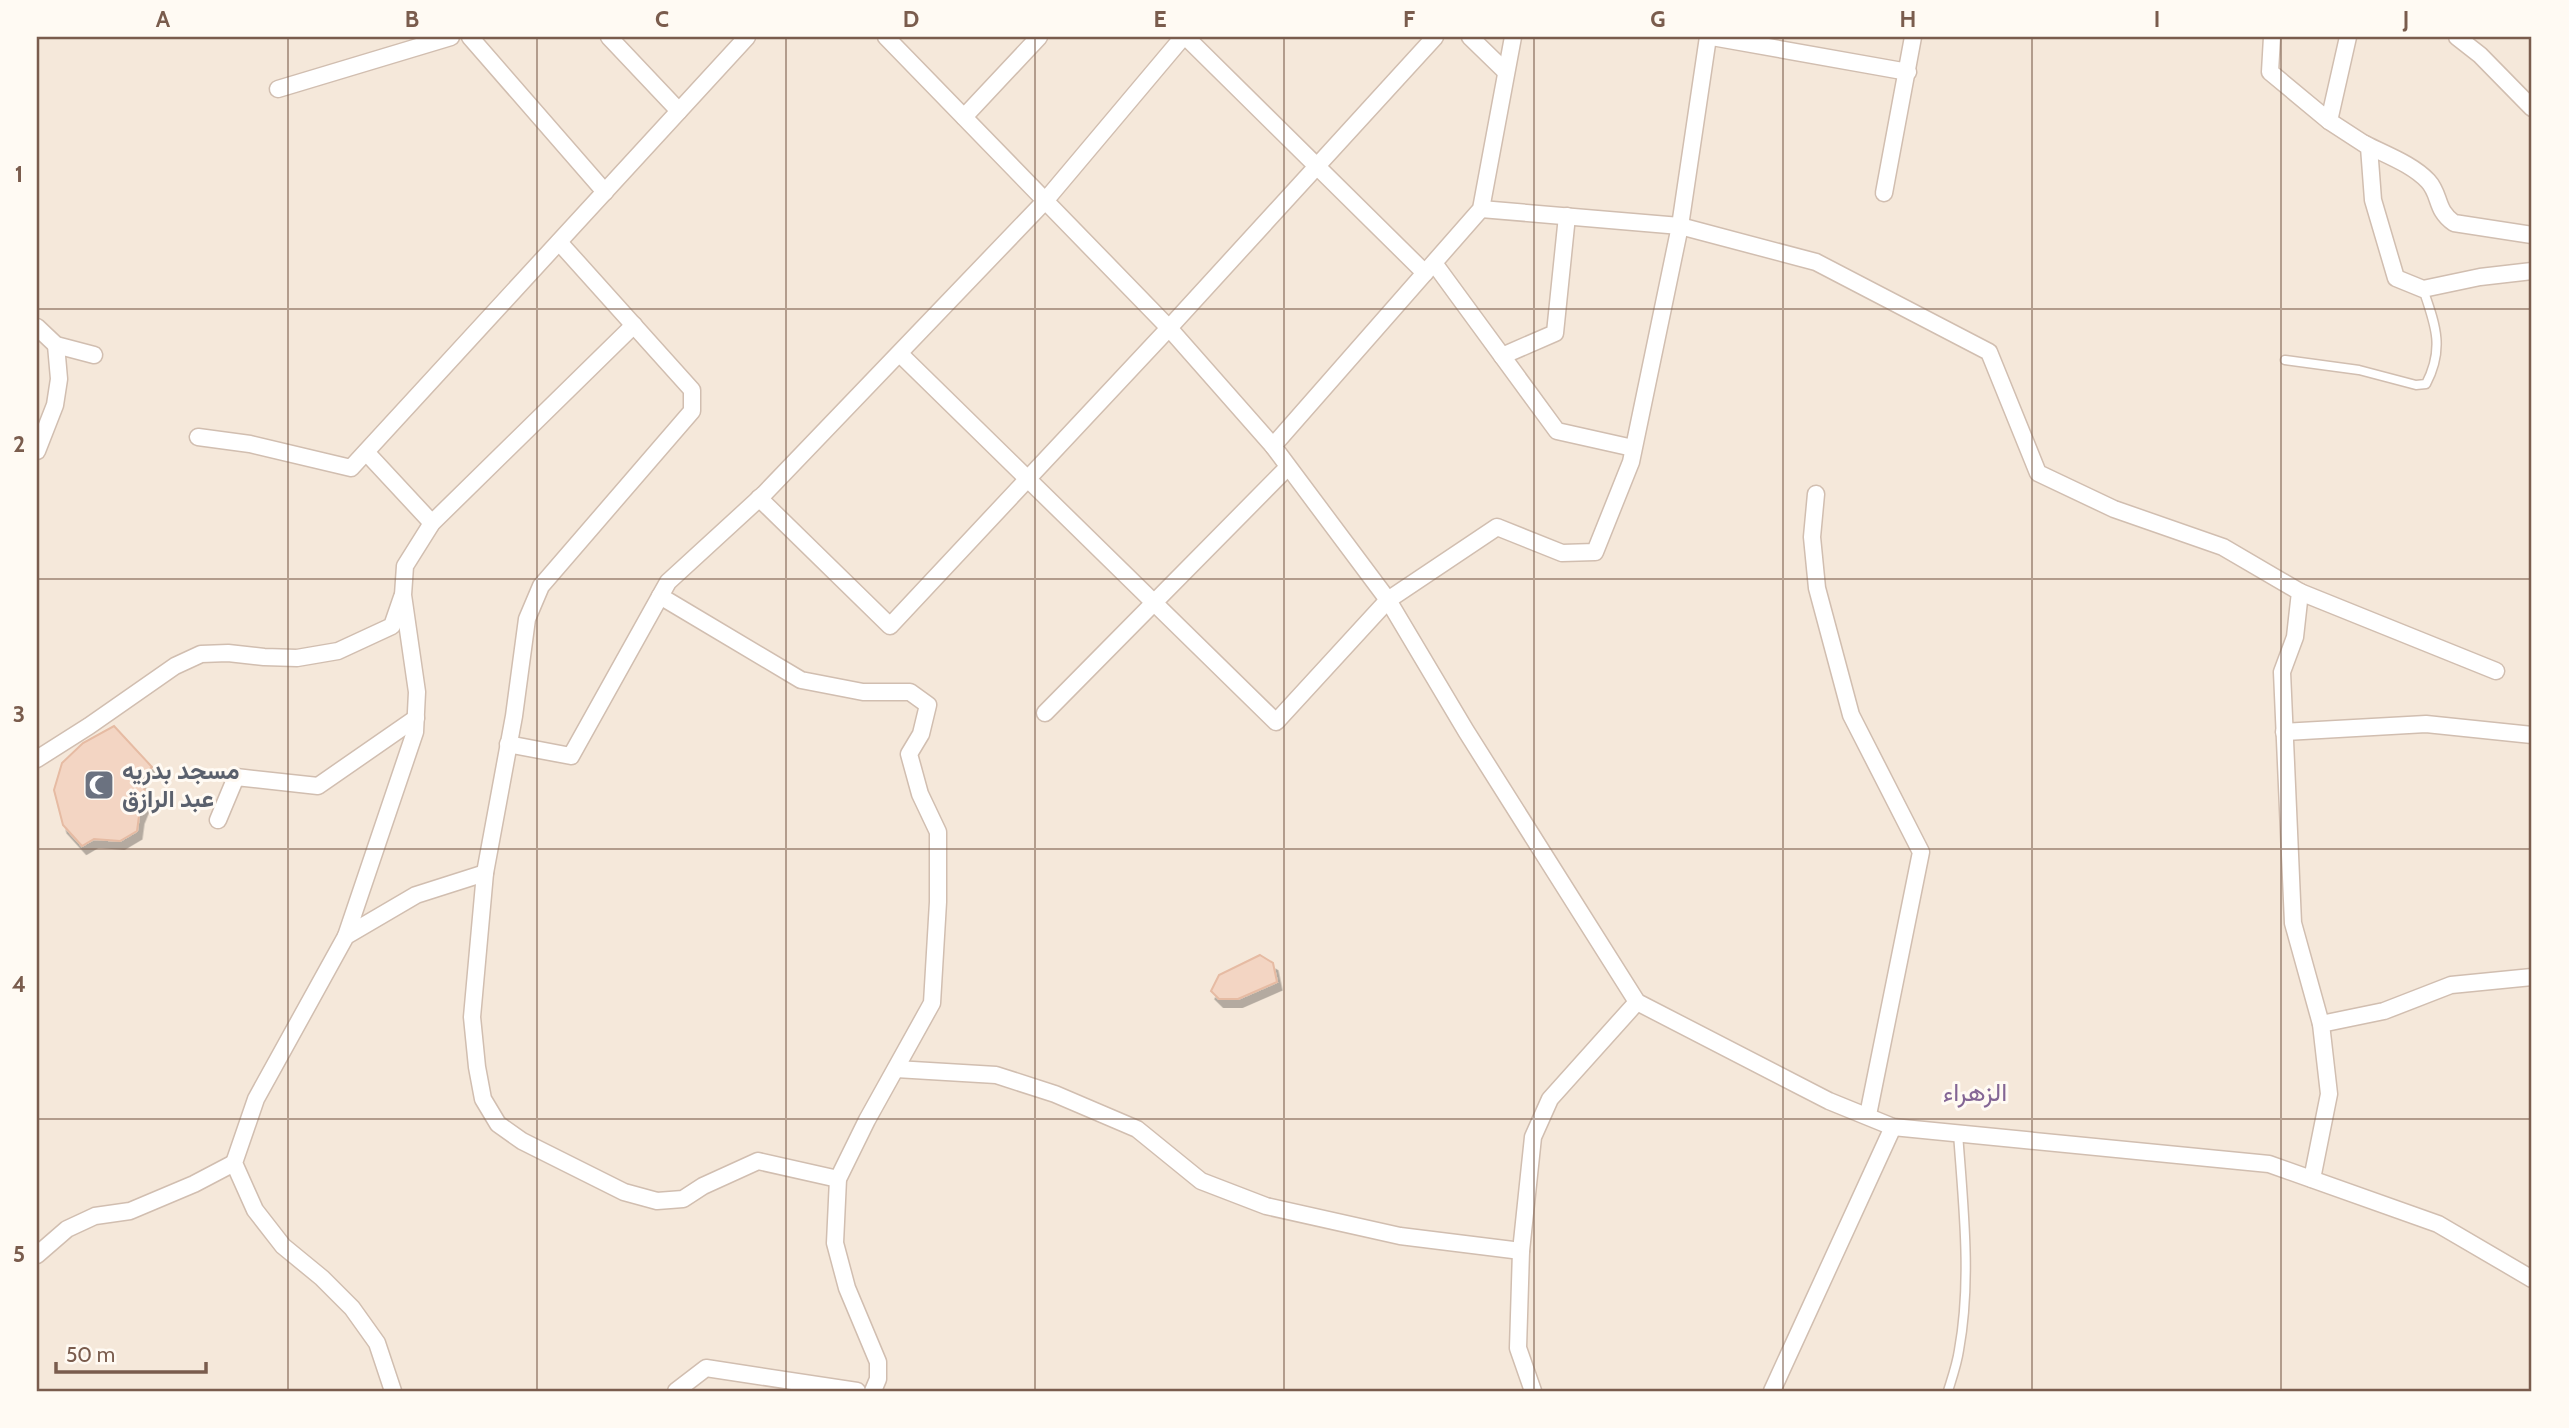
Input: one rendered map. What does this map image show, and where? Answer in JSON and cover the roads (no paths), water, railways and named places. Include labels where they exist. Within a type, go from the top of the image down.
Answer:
[{"type":"street","points":[[278,89],[451,37]]},
{"type":"street","points":[[470,37],[605,192]]},
{"type":"street","points":[[609,37],[679,111]]},
{"type":"street","points":[[198,437],[250,444],[351,468],[747,37]]},
{"type":"street","points":[[964,117],[1039,37]]},
{"type":"street","points":[[508,744],[571,756],[668,582],[759,499],[1045,201],[1184,37],[1317,166],[1429,268],[1502,356],[1557,431],[1633,448]]},
{"type":"street","points":[[759,499],[890,626],[1169,328],[1435,37]]},
{"type":"street","points":[[1470,37],[1506,72]]},
{"type":"street","points":[[1273,446],[1481,209],[1513,37]]},
{"type":"street","points":[[900,354],[1276,722],[1388,600],[1497,527],[1562,553],[1595,552],[1631,462],[1680,226],[1710,37],[1908,72]]},
{"type":"street","points":[[1884,193],[1913,37]]},
{"type":"street","points":[[2272,37],[2270,72],[2329,121],[2370,147],[2374,200],[2396,278],[2423,289],[2480,277],[2532,271]]},
{"type":"street","points":[[2329,121],[2348,37]]},
{"type":"street","points":[[2457,37],[2480,55],[2532,108]]},
{"type":"street","points":[[890,38],[1169,328],[1273,446],[1388,600],[1466,731],[1637,1002],[1829,1101],[1893,1127],[2269,1164],[2438,1224],[2532,1279]]},
{"type":"street","points":[[2365,144],[2417,172],[2431,184],[2444,216],[2454,223],[2532,235]]},
{"type":"street","points":[[1481,209],[1680,226],[1816,262],[1989,352],[2038,473],[2115,509],[2223,547],[2300,592],[2496,671]]},
{"type":"street","points":[[1502,356],[1555,333],[1567,216]]},
{"type":"street","points":[[559,242],[692,390],[692,411],[541,586],[527,619],[485,873],[472,1017],[483,1099],[498,1124],[522,1141],[624,1192],[657,1201],[683,1199],[703,1186],[758,1161],[838,1179]]},
{"type":"street","points":[[393,1391],[377,1343],[352,1308],[322,1278],[283,1246],[254,1210],[234,1163],[256,1099],[346,936],[415,732],[417,692],[403,595],[405,566],[432,523],[634,325]]},
{"type":"street","points":[[37,327],[56,345],[94,355]]},
{"type":"street","points":[[37,451],[55,405],[60,379],[56,345]]},
{"type":"street","points":[[366,452],[432,523]]},
{"type":"street","points":[[1045,713],[1288,467]]},
{"type":"street","points":[[1816,494],[1812,537],[1817,588],[1851,715],[1921,852],[1868,1115]]},
{"type":"street","points":[[2300,592],[2295,638],[2282,672],[2293,922],[2321,1024],[2329,1094],[2312,1179]]},
{"type":"street","points":[[37,758],[89,726],[175,666],[201,654],[228,653],[297,658],[338,650],[392,626],[403,595]]},
{"type":"street","points":[[660,596],[801,680],[863,692],[910,692],[928,705],[921,734],[909,754],[920,794],[939,832],[939,902],[932,1003],[838,1179],[835,1243],[847,1288],[878,1362],[878,1379],[873,1391]]},
{"type":"street","points":[[218,820],[236,778],[318,786],[416,718]]},
{"type":"street","points":[[2284,732],[2426,724],[2532,735]]},
{"type":"street","points":[[346,936],[416,895],[485,873]]},
{"type":"street","points":[[2321,1024],[2384,1011],[2451,985],[2532,978]]},
{"type":"street","points":[[1533,1391],[1518,1348],[1521,1251],[1533,1137],[1550,1099],[1637,1002]]},
{"type":"street","points":[[896,1069],[996,1075],[1055,1094],[1137,1129],[1201,1181],[1266,1206],[1400,1236],[1521,1251]]},
{"type":"street","points":[[1772,1391],[1893,1127]]},
{"type":"street","points":[[37,1255],[67,1229],[95,1216],[130,1211],[194,1184],[234,1163]]},
{"type":"street","points":[[676,1391],[706,1368],[857,1391]]},
{"type":"lane","points":[[2285,360],[2359,370],[2416,385],[2426,384],[2437,345],[2437,331],[2423,289]]},
{"type":"lane","points":[[1948,1391],[1959,1351],[1964,1316],[1965,1235],[1958,1133]]},
{"type":"place","name":"مسجد بدريه عبد الرازق","points":[[99,785]]},
{"type":"district","name":"الزهراء","points":[[1975,1092]]}]
